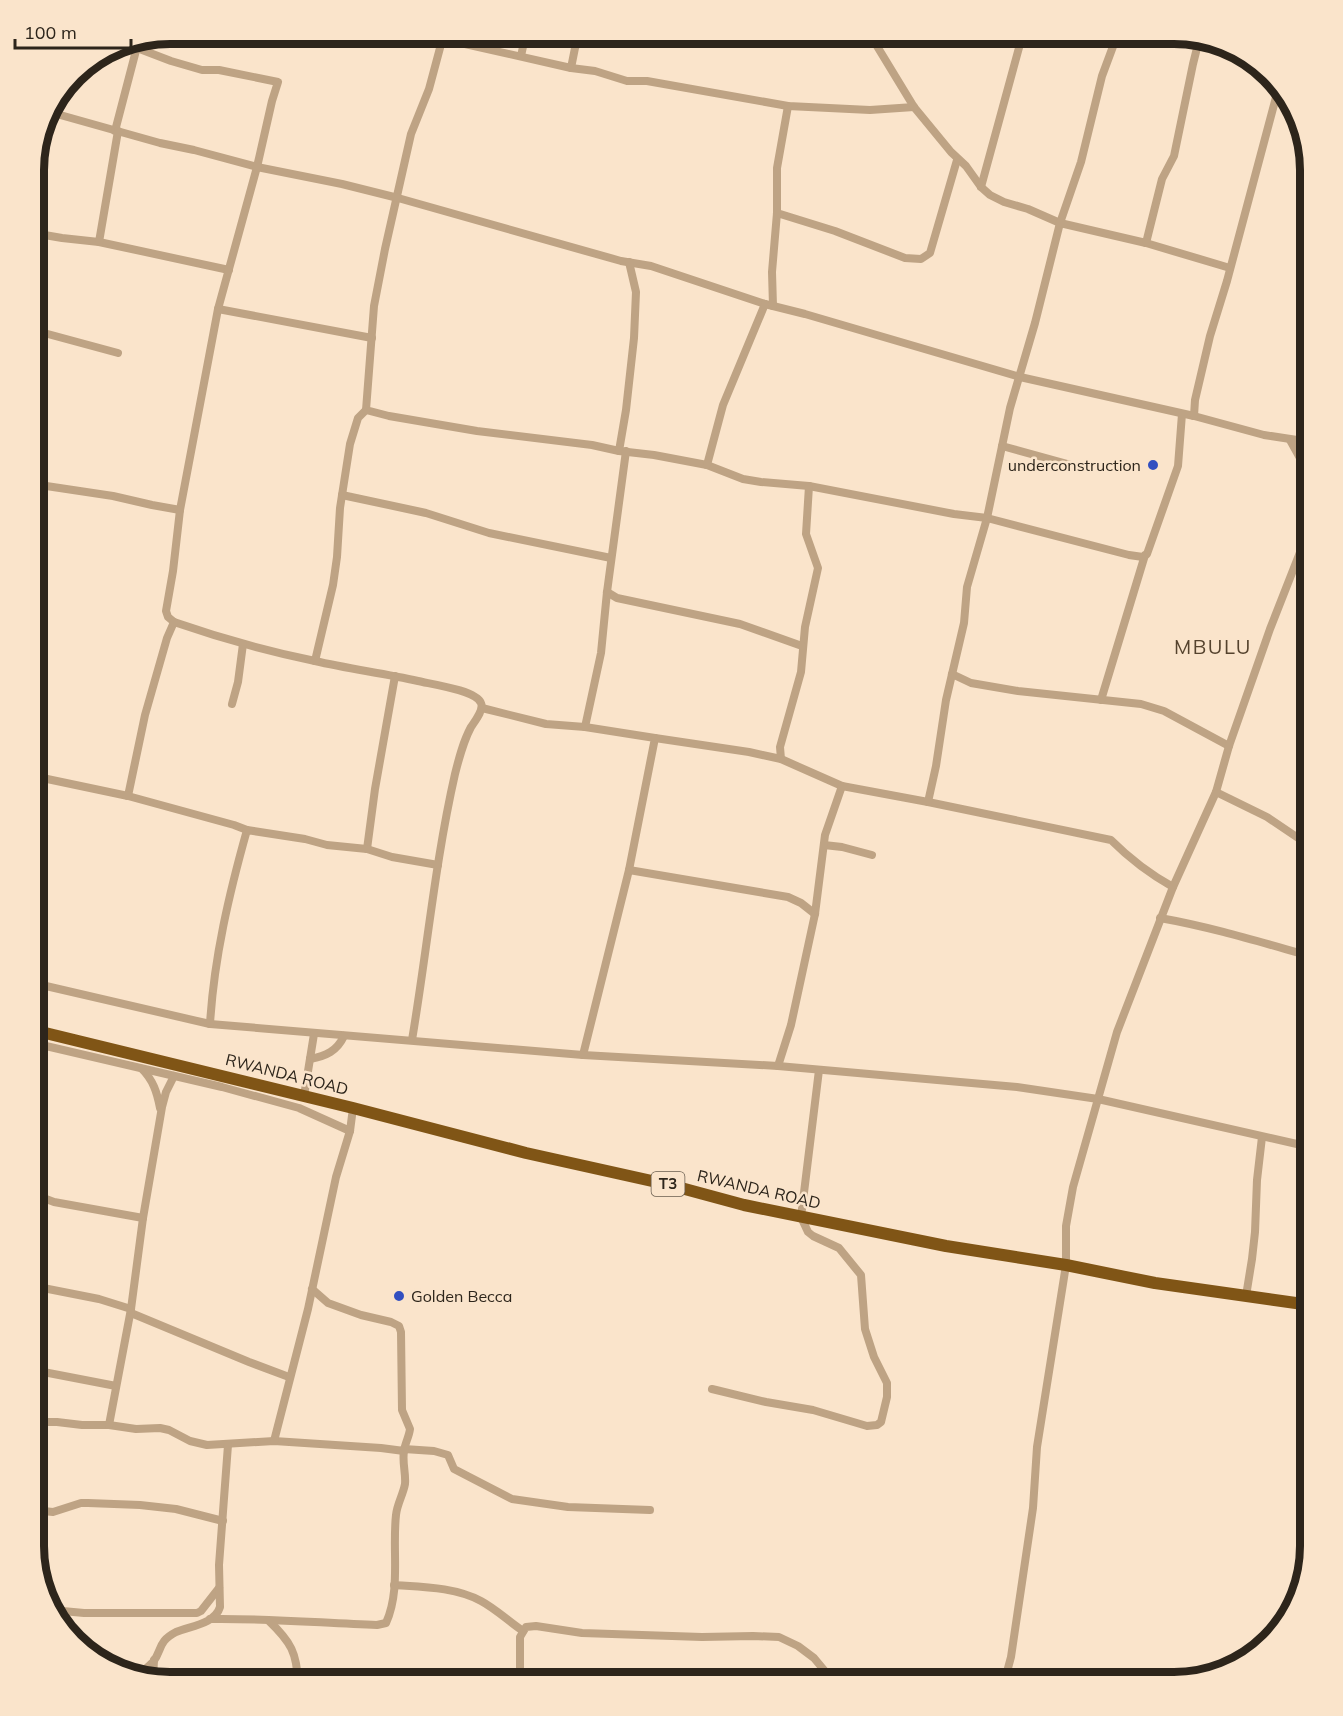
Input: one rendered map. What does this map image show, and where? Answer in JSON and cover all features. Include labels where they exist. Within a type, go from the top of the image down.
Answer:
[{"type":"highway","name":"RWANDA ROAD","points":[[44,1033],[744,1205],[946,1246],[1155,1282],[1300,1304]]},
{"type":"street","points":[[315,662],[328,612],[334,576],[342,495],[350,444],[358,418],[366,410],[374,306],[385,249],[411,134],[426,97],[440,44]]},
{"type":"street","points":[[471,44],[571,68],[595,71],[627,81],[647,81],[788,106],[870,111],[914,106]]},
{"type":"street","points":[[521,56],[524,44]]},
{"type":"street","points":[[571,68],[577,44]]},
{"type":"street","points":[[876,44],[914,106],[957,160],[966,166],[981,187],[990,195],[1060,223],[1146,243],[1230,268]]},
{"type":"street","points":[[981,187],[1020,44]]},
{"type":"street","points":[[928,802],[946,700],[964,623],[967,587],[987,518],[1010,408],[1060,223],[1081,162],[1102,76],[1114,44]]},
{"type":"street","points":[[1146,243],[1162,179],[1174,156],[1197,46]]},
{"type":"street","points":[[143,47],[171,61],[202,70],[219,70],[278,82],[218,309],[180,510],[166,611],[168,617],[174,622],[243,644],[315,662],[394,676],[464,692],[477,697],[481,703],[482,708],[466,737],[457,765],[438,865],[412,1040]]},
{"type":"street","points":[[99,242],[117,131],[137,48]]},
{"type":"street","points":[[1194,416],[1195,400],[1210,336],[1276,97]]},
{"type":"street","points":[[707,465],[723,405],[769,305],[777,213],[777,168],[788,106]]},
{"type":"street","points":[[56,114],[257,167],[398,198],[629,262],[651,266],[769,305],[1020,377],[1194,416],[1233,428],[1300,441]]},
{"type":"street","points":[[777,213],[835,231],[905,258],[921,259],[930,253],[957,160]]},
{"type":"street","points":[[44,235],[99,242],[229,270]]},
{"type":"street","points":[[585,727],[601,652],[634,338],[636,292],[629,262]]},
{"type":"street","points":[[218,309],[372,338]]},
{"type":"street","points":[[44,333],[118,353]]},
{"type":"street","points":[[366,410],[388,416],[477,431],[591,445],[707,465],[743,479],[809,486],[954,514],[987,518],[1130,555],[1145,555]]},
{"type":"street","points":[[1101,700],[1145,555],[1178,466],[1182,414]]},
{"type":"street","points":[[1290,440],[1300,458]]},
{"type":"street","points":[[1002,446],[1082,468]]},
{"type":"street","points":[[44,486],[113,496],[180,510]]},
{"type":"street","points":[[781,759],[780,747],[801,672],[802,646],[818,568],[806,534],[809,486]]},
{"type":"street","points":[[342,495],[426,513],[489,533],[611,558]]},
{"type":"street","points":[[1007,1672],[1033,1508],[1037,1447],[1066,1265],[1066,1226],[1073,1187],[1117,1032],[1160,918],[1216,792],[1229,746],[1270,629],[1300,552]]},
{"type":"street","points":[[607,591],[617,598],[740,624],[802,646]]},
{"type":"street","points":[[128,796],[145,715],[167,638],[174,622]]},
{"type":"street","points":[[232,704],[238,682],[243,644]]},
{"type":"street","points":[[952,674],[971,683],[1018,691],[1140,704],[1164,711],[1229,746]]},
{"type":"street","points":[[366,849],[394,676]]},
{"type":"street","points":[[482,708],[546,724],[585,727],[749,752],[781,759],[842,786],[1111,840],[1147,872],[1173,887]]},
{"type":"street","points":[[583,1055],[629,870],[655,738]]},
{"type":"street","points":[[44,778],[128,796],[234,825],[247,831],[305,839],[327,845],[366,849],[438,865]]},
{"type":"street","points":[[778,1066],[791,1025],[815,914],[830,817],[842,786]]},
{"type":"street","points":[[1216,792],[1267,817],[1300,839]]},
{"type":"street","points":[[210,1024],[215,974],[226,909],[247,831]]},
{"type":"street","points":[[824,845],[872,855]]},
{"type":"street","points":[[629,870],[788,897],[801,903],[815,914]]},
{"type":"street","points":[[1160,918],[1190,923],[1300,953]]},
{"type":"street","points":[[44,985],[210,1024],[583,1055],[778,1066],[1017,1087],[1098,1099],[1300,1146]]},
{"type":"street","points":[[304,1096],[314,1034]]},
{"type":"street","points":[[310,1059],[333,1051],[345,1036]]},
{"type":"street","points":[[44,1045],[299,1108],[350,1131]]},
{"type":"street","points":[[142,1069],[154,1085],[161,1112]]},
{"type":"street","points":[[712,1389],[813,1410],[867,1426],[881,1422],[887,1397],[886,1383],[865,1329],[861,1275],[839,1248],[808,1232],[801,1217],[819,1070]]},
{"type":"street","points":[[109,1425],[131,1311],[143,1218],[161,1112],[166,1092],[174,1076]]},
{"type":"street","points":[[274,1442],[312,1289],[336,1177],[350,1131],[353,1108]]},
{"type":"street","points":[[1246,1296],[1255,1232],[1257,1180],[1262,1137]]},
{"type":"street","points":[[44,1198],[143,1218]]},
{"type":"street","points":[[44,1288],[99,1299],[289,1377]]},
{"type":"street","points":[[210,1619],[239,1618],[383,1624],[388,1619],[394,1585],[397,1507],[405,1485],[404,1450],[410,1429],[402,1410],[402,1337],[399,1326],[392,1322],[328,1304],[312,1289]]},
{"type":"street","points":[[44,1372],[116,1386]]},
{"type":"street","points":[[44,1422],[109,1425],[136,1429],[160,1428],[198,1444],[274,1442],[434,1451],[448,1455],[454,1469],[512,1499],[568,1507],[650,1510]]},
{"type":"street","points":[[153,1671],[154,1660],[164,1640],[210,1619],[220,1607],[219,1565],[228,1445]]},
{"type":"street","points":[[44,1511],[53,1512],[81,1503],[140,1505],[176,1509],[223,1521]]},
{"type":"street","points":[[394,1585],[441,1589],[478,1599],[523,1631]]},
{"type":"street","points":[[61,1611],[197,1613],[219,1588]]},
{"type":"street","points":[[269,1621],[292,1646],[296,1656],[297,1672]]},
{"type":"street","points":[[520,1672],[520,1637],[526,1627],[536,1626],[582,1633],[779,1637],[798,1646],[814,1658],[825,1672]]},
{"type":"street","points":[[144,1670],[154,1660]]},
{"type":"place","name":"underconstruction","points":[[1153,465]]},
{"type":"place","name":"Golden Becca","points":[[399,1296]]},
{"type":"district","name":"MBULU","points":[[1213,647]]}]
